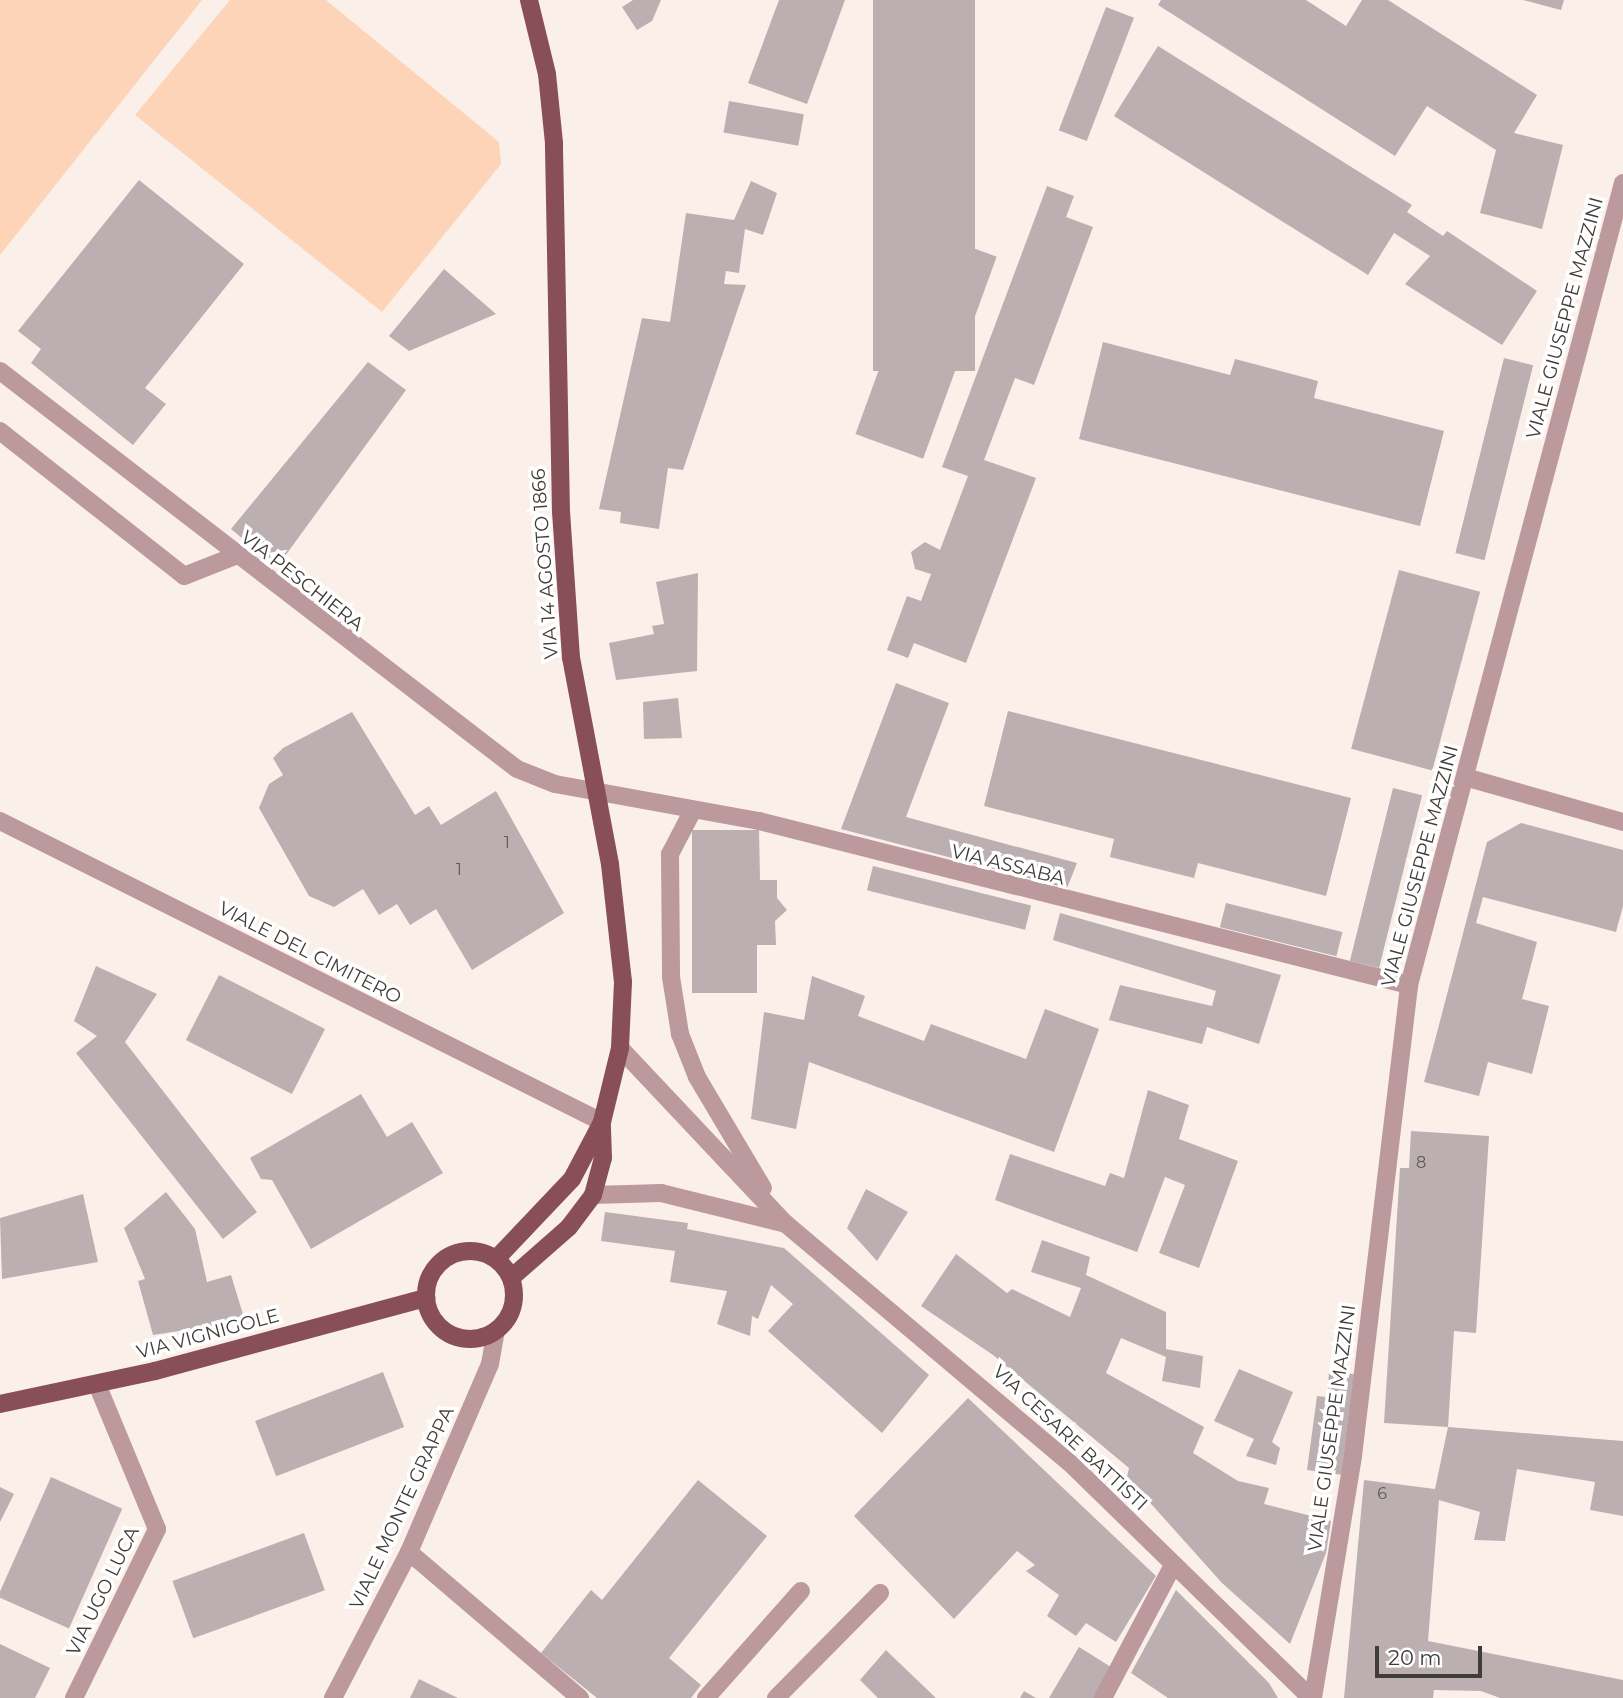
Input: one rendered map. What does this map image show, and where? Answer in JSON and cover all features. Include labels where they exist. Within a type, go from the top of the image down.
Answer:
[{"type":"main road","name":"VIA 14 AGOSTO 1866","points":[[496,1259],[572,1179],[602,1122],[621,1048],[622,969],[595,790],[571,658],[561,512],[554,143],[547,74],[529,0]]},
{"type":"main road","name":"VIA 14 AGOSTO 1866","points":[[511,1278],[569,1227],[593,1195],[603,1158],[602,1122]]},
{"type":"main road","points":[[454,1253],[496,1259],[511,1278],[511,1313],[496,1331],[471,1340],[445,1332],[426,1298],[433,1271],[454,1253]]},
{"type":"main road","name":"VIA VIGNIGOLE","points":[[0,1404],[97,1384],[426,1298]]},
{"type":"street","name":"VIALE GIUSEPPE MAZZINI","points":[[1312,1698],[1353,1456],[1409,985],[1622,191]]},
{"type":"street","name":"VIA PESCHIERA","points":[[0,371],[235,556],[517,769],[595,790]]},
{"type":"street","points":[[0,431],[184,576],[235,556]]},
{"type":"street","points":[[1465,777],[1623,822]]},
{"type":"street","name":"VIA ASSABA","points":[[595,790],[759,821],[1409,985]]},
{"type":"street","name":"VIA CESARE BATTISTI","points":[[693,810],[670,854],[671,977],[680,1034],[715,1110],[786,1224]]},
{"type":"street","name":"VIALE DEL CIMITERO","points":[[0,821],[602,1122]]},
{"type":"street","name":"VIA CESARE BATTISTI","points":[[621,1048],[786,1224],[973,1376],[1312,1698]]},
{"type":"street","name":"VIA CESARE BATTISTI","points":[[593,1195],[661,1193],[786,1224]]},
{"type":"street","name":"VIALE MONTE GRAPPA","points":[[333,1698],[409,1552],[489,1364],[496,1331]]},
{"type":"street","name":"VIA UGO LUCA","points":[[75,1698],[157,1529],[97,1384]]},
{"type":"street","points":[[409,1552],[580,1698]]},
{"type":"street","points":[[1103,1698],[1173,1565]]},
{"type":"street","points":[[706,1698],[801,1591]]},
{"type":"street","points":[[776,1698],[880,1593]]},
{"type":"shaded area","points":[[0,0],[202,0],[0,255]]},
{"type":"shaded area","points":[[230,0],[326,0],[499,142],[501,164],[382,312],[135,115]]},
{"type":"building","points":[[633,0],[661,0],[652,21],[637,30],[622,7]]},
{"type":"building","points":[[779,0],[845,0],[807,104],[748,83]]},
{"type":"building","points":[[873,0],[975,0],[975,371],[873,371]]},
{"type":"building","points":[[1161,0],[1306,0],[1346,26],[1362,0],[1388,0],[1537,95],[1514,133],[1563,145],[1542,229],[1480,213],[1496,150],[1427,106],[1395,156],[1158,5]]},
{"type":"building","points":[[1523,0],[1564,0],[1561,10]]},
{"type":"building","points":[[1106,7],[1134,18],[1087,141],[1059,130]]},
{"type":"building","points":[[1158,46],[1412,205],[1407,212],[1443,236],[1447,231],[1537,291],[1502,345],[1405,284],[1430,256],[1394,233],[1368,275],[1114,116]]},
{"type":"building","points":[[729,101],[804,114],[798,146],[723,133]]},
{"type":"building","points":[[139,180],[244,264],[145,388],[166,404],[133,445],[31,363],[41,349],[18,331]]},
{"type":"building","points":[[751,181],[777,193],[763,235],[745,229],[739,273],[726,271],[724,284],[746,285],[683,470],[668,468],[659,529],[620,523],[621,512],[599,509],[642,318],[670,322],[686,213],[734,220]]},
{"type":"building","points":[[1047,186],[1074,196],[1066,217],[1093,227],[1034,385],[1015,378],[984,460],[1036,478],[966,663],[914,643],[908,658],[887,650],[907,596],[921,601],[931,574],[915,569],[911,552],[925,542],[940,550],[968,476],[942,467]]},
{"type":"building","points":[[929,232],[997,257],[923,459],[855,434]]},
{"type":"building","points":[[444,269],[496,314],[409,351],[389,336]]},
{"type":"building","points":[[1103,342],[1230,375],[1235,359],[1318,381],[1314,398],[1444,431],[1420,526],[1079,439]]},
{"type":"building","points":[[1504,358],[1533,365],[1484,560],[1455,553]]},
{"type":"building","points":[[368,362],[406,390],[277,567],[231,529]]},
{"type":"building","points":[[1399,570],[1480,592],[1432,770],[1351,749]]},
{"type":"building","points":[[698,573],[697,671],[616,680],[609,643],[654,634],[652,626],[664,624],[656,582]]},
{"type":"building","points":[[896,683],[949,703],[906,817],[1077,863],[1067,888],[841,829]]},
{"type":"building","points":[[678,698],[682,738],[644,739],[643,702]]},
{"type":"building","points":[[1008,711],[1351,798],[1326,896],[1198,863],[1194,878],[1110,857],[1114,839],[984,806]]},
{"type":"building","points":[[352,712],[415,815],[429,806],[441,825],[496,791],[564,913],[472,970],[436,909],[410,925],[397,904],[379,915],[363,889],[334,907],[309,896],[259,808],[269,784],[283,775],[273,758],[283,748]]},
{"type":"building","points":[[1393,788],[1422,795],[1379,968],[1350,961]]},
{"type":"building","points":[[1521,823],[1623,850],[1623,906],[1616,932],[1483,897],[1476,923],[1537,942],[1522,999],[1549,1006],[1532,1074],[1488,1062],[1479,1096],[1424,1082],[1487,842]]},
{"type":"building","points":[[692,830],[759,830],[760,880],[777,880],[777,898],[787,910],[775,921],[776,945],[757,945],[757,993],[692,993]]},
{"type":"building","points":[[873,866],[1031,905],[1025,930],[867,890]]},
{"type":"building","points":[[1226,903],[1342,932],[1336,956],[1220,927]]},
{"type":"building","points":[[1060,913],[1281,975],[1259,1044],[1207,1027],[1202,1044],[1109,1020],[1120,985],[1212,1006],[1216,991],[1053,940]]},
{"type":"building","points":[[96,966],[157,994],[125,1042],[257,1212],[223,1239],[76,1053],[97,1036],[74,1021]]},
{"type":"building","points":[[219,975],[325,1029],[292,1094],[186,1040]]},
{"type":"building","points":[[812,976],[865,996],[858,1016],[924,1041],[931,1024],[1026,1059],[1045,1009],[1099,1029],[1054,1152],[809,1062],[796,1129],[751,1119],[764,1012],[804,1020]]},
{"type":"building","points":[[1148,1090],[1189,1105],[1179,1139],[1238,1161],[1199,1268],[1159,1253],[1185,1185],[1165,1177],[1137,1252],[995,1200],[1010,1154],[1105,1186],[1110,1173],[1124,1178]]},
{"type":"building","points":[[361,1094],[387,1137],[412,1122],[443,1173],[311,1249],[272,1180],[261,1179],[250,1158]]},
{"type":"building","points":[[1411,1131],[1489,1136],[1476,1333],[1454,1331],[1448,1427],[1384,1423],[1400,1168],[1409,1168]]},
{"type":"building","points":[[866,1189],[908,1212],[877,1261],[847,1228]]},
{"type":"building","points":[[166,1192],[195,1229],[207,1282],[231,1275],[245,1321],[153,1335],[138,1281],[145,1279],[124,1228]]},
{"type":"building","points":[[83,1194],[98,1262],[2,1279],[0,1218]]},
{"type":"building","points":[[605,1212],[688,1223],[687,1229],[784,1248],[929,1375],[882,1433],[768,1331],[793,1304],[771,1285],[758,1319],[752,1316],[750,1336],[717,1324],[727,1291],[670,1282],[675,1251],[601,1241]]},
{"type":"building","points":[[1042,1240],[1090,1257],[1086,1275],[1166,1312],[1166,1349],[1203,1356],[1200,1388],[1162,1381],[1166,1357],[1121,1338],[1106,1373],[1204,1427],[1193,1453],[1238,1481],[1269,1488],[1264,1504],[1331,1521],[1326,1553],[1290,1644],[1222,1583],[1127,1477],[1129,1468],[993,1355],[921,1306],[956,1254],[1007,1293],[1012,1289],[1070,1317],[1081,1288],[1031,1272]]},
{"type":"building","points":[[1239,1369],[1293,1392],[1272,1442],[1280,1448],[1276,1465],[1246,1456],[1254,1439],[1214,1421]]},
{"type":"building","points":[[383,1372],[404,1427],[276,1476],[255,1421]]},
{"type":"building","points":[[1329,1372],[1354,1374],[1343,1475],[1307,1470],[1317,1396],[1327,1397]]},
{"type":"building","points":[[968,1398],[1156,1576],[1116,1642],[1086,1623],[1076,1636],[1047,1616],[1059,1595],[1026,1571],[1035,1565],[1017,1551],[954,1619],[854,1516]]},
{"type":"building","points":[[1448,1427],[1623,1441],[1623,1516],[1590,1510],[1595,1482],[1517,1469],[1505,1541],[1474,1540],[1480,1512],[1439,1500],[1428,1641],[1623,1680],[1623,1698],[1500,1698],[1481,1691],[1434,1690],[1433,1698],[1344,1698],[1364,1480],[1435,1489]]},
{"type":"building","points":[[51,1477],[122,1509],[69,1628],[0,1598],[0,1592]]},
{"type":"building","points":[[698,1480],[767,1536],[669,1658],[701,1685],[691,1698],[597,1698],[541,1653],[591,1590],[602,1600]]},
{"type":"building","points":[[0,1487],[14,1494],[0,1522]]},
{"type":"building","points":[[304,1533],[325,1590],[193,1638],[172,1581]]},
{"type":"building","points":[[1176,1590],[1269,1683],[1278,1698],[1168,1698],[1131,1673]]},
{"type":"building","points":[[0,1644],[50,1668],[35,1698],[0,1698]]},
{"type":"building","points":[[1079,1647],[1111,1667],[1094,1698],[1049,1698]]},
{"type":"building","points":[[886,1650],[936,1698],[878,1698],[860,1680]]},
{"type":"building","points":[[419,1679],[458,1698],[410,1698]]},
{"type":"building","points":[[1024,1691],[1036,1698],[1020,1698]]}]
